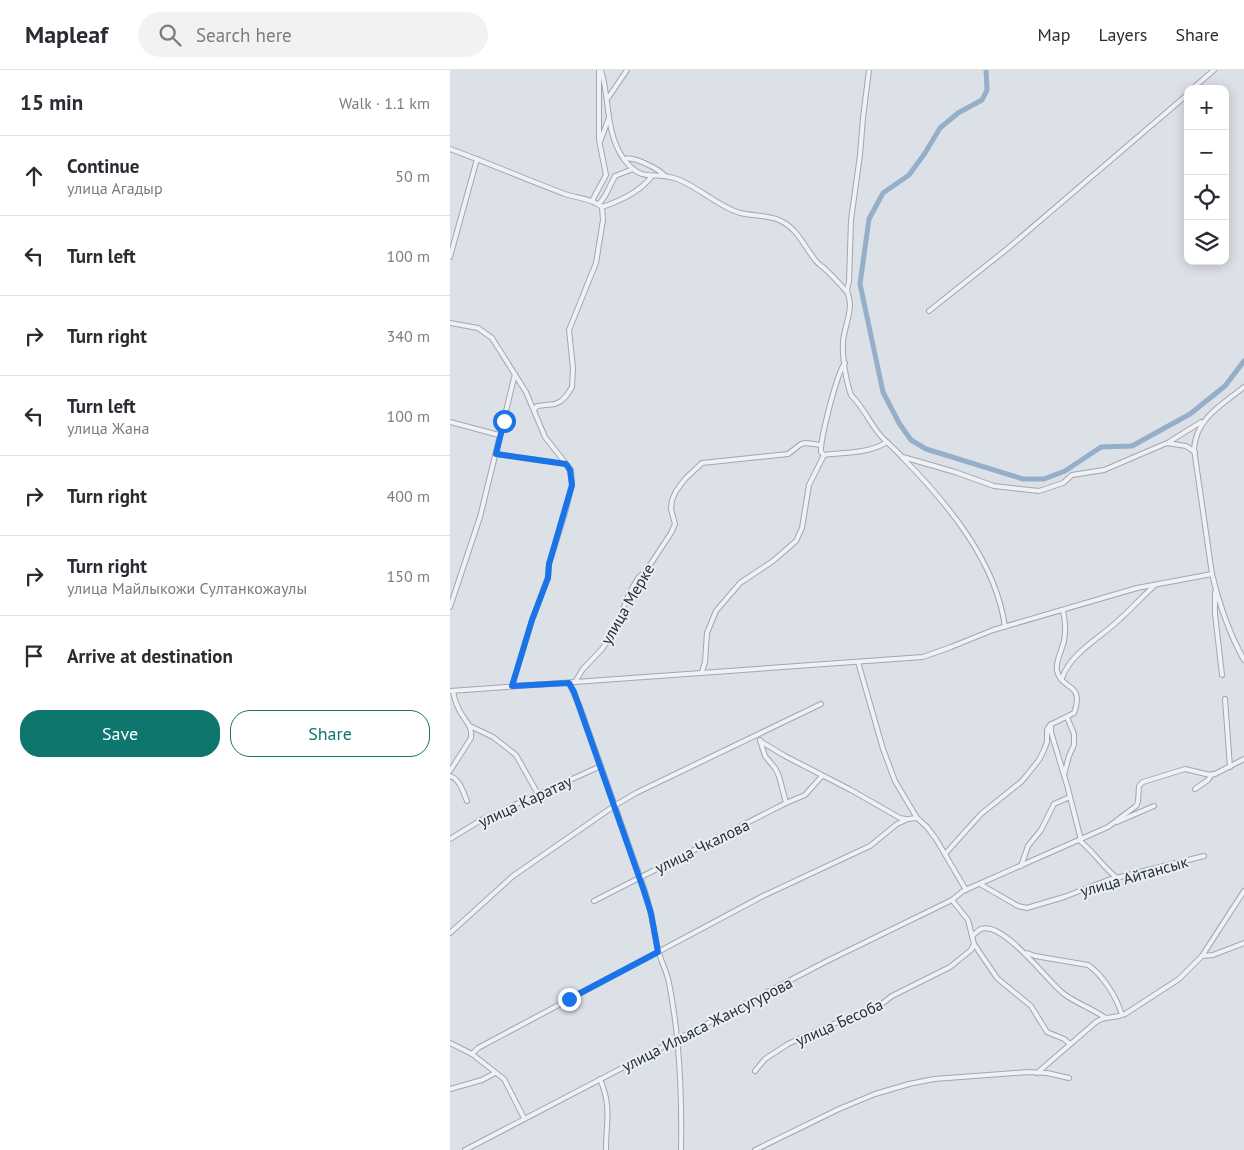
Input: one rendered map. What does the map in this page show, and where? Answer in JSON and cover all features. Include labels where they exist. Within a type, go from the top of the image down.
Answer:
[{"type":"street","points":[[600,70],[606,84],[608,119],[611,133],[624,159],[633,169],[644,176],[665,176],[676,179],[705,193],[729,209],[780,221],[792,228],[816,261],[846,291],[850,302],[843,343],[851,395],[882,437],[903,457],[948,510],[980,555],[993,580],[1003,612],[1005,626]]},
{"type":"street","points":[[592,202],[606,175],[600,144],[600,70]]},
{"type":"street","points":[[608,98],[627,70]]},
{"type":"street","points":[[846,291],[849,282],[851,220],[870,70]]},
{"type":"street","points":[[1197,85],[1214,70]]},
{"type":"street","points":[[928,311],[978,274],[1184,97]]},
{"type":"street","points":[[600,144],[608,119]]},
{"type":"street","points":[[450,148],[526,180],[600,205],[618,202],[648,182],[652,176]]},
{"type":"street","points":[[450,257],[478,159]]},
{"type":"street","points":[[624,159],[632,159],[650,166],[661,171],[665,176]]},
{"type":"street","points":[[606,175],[615,176],[633,169]]},
{"type":"street","points":[[534,410],[537,406],[555,404],[561,401],[572,387],[569,330],[596,263],[603,220],[600,205],[615,176]]},
{"type":"street","points":[[450,323],[478,328],[492,338],[515,374],[534,410],[545,437],[570,470],[572,485],[549,564],[548,578],[532,620],[512,686]]},
{"type":"street","points":[[824,455],[821,452],[821,445],[837,378],[845,363]]},
{"type":"street","points":[[450,608],[480,518],[515,374]]},
{"type":"street","points":[[903,457],[994,486],[1040,491],[1063,483],[1072,475],[1104,470],[1167,443],[1204,421],[1244,387]]},
{"type":"street","points":[[1204,421],[1196,436],[1195,452],[1212,574],[1227,626],[1244,660]]},
{"type":"street","points":[[450,422],[500,435]]},
{"type":"street","points":[[824,455],[864,451],[887,442]]},
{"type":"street","name":"улица Мерке","points":[[575,682],[583,669],[602,649],[613,632],[638,578],[646,571],[671,533],[675,524],[672,509],[674,496],[685,479],[702,463],[788,454],[801,444],[806,443],[821,445]]},
{"type":"street","points":[[1167,443],[1186,446],[1195,452]]},
{"type":"street","points":[[496,454],[566,464]]},
{"type":"street","points":[[702,672],[705,662],[707,633],[716,611],[740,583],[774,561],[796,541],[802,528],[809,485],[824,455]]},
{"type":"street","points":[[450,771],[471,738],[470,726],[458,708],[451,691],[858,662],[931,655],[1005,626],[1137,588],[1212,574]]},
{"type":"street","points":[[1062,678],[1065,669],[1074,658],[1121,619],[1154,585]]},
{"type":"street","points":[[1215,585],[1215,614],[1222,675]]},
{"type":"street","points":[[945,854],[981,814],[1028,775],[1044,750],[1047,742],[1047,730],[1051,724],[1074,714],[1077,698],[1075,690],[1062,678],[1057,670],[1064,640],[1063,610]]},
{"type":"street","points":[[858,662],[883,749],[895,781],[917,818],[927,827],[945,854],[966,890]]},
{"type":"street","points":[[569,683],[601,766],[651,913],[658,952],[668,981],[677,1040],[681,1086],[681,1150]]},
{"type":"street","points":[[1225,699],[1230,766]]},
{"type":"street","points":[[450,932],[513,876],[614,806],[636,793],[821,704]]},
{"type":"street","points":[[1064,775],[1074,745],[1074,734],[1067,717]]},
{"type":"street","points":[[1051,724],[1051,732],[1080,840],[1108,871],[1117,878]]},
{"type":"street","points":[[470,726],[493,737],[516,755],[538,794]]},
{"type":"street","points":[[756,736],[785,756],[900,818],[917,818]]},
{"type":"street","points":[[760,740],[765,756],[779,776],[784,804]]},
{"type":"street","points":[[1194,790],[1208,780],[1212,774],[1244,759]]},
{"type":"street","name":"улица Каратау","points":[[450,839],[481,820],[601,766]]},
{"type":"street","points":[[1112,824],[1136,806],[1139,786],[1143,782],[1185,769],[1212,774]]},
{"type":"street","points":[[450,776],[458,782],[467,801]]},
{"type":"street","name":"улица Чкалова","points":[[594,901],[805,795],[822,776]]},
{"type":"street","points":[[1022,866],[1028,846],[1040,830],[1054,804],[1070,797]]},
{"type":"street","points":[[1112,824],[1154,806]]},
{"type":"street","points":[[472,1054],[478,1048],[763,896],[870,846],[897,824],[908,819]]},
{"type":"street","name":"улица Ильяса Жансугурова","points":[[465,1150],[825,962],[952,900],[966,890],[1112,824]]},
{"type":"street","name":"улица Айтансык","points":[[980,884],[1023,908],[1028,908],[1117,878],[1204,856]]},
{"type":"street","points":[[972,936],[980,929],[986,928],[1006,936],[1025,952],[1047,979],[1065,995],[1104,1016],[1118,1017],[1179,979],[1202,956],[1244,891]]},
{"type":"street","points":[[952,900],[968,920],[974,944],[996,978],[1031,1006],[1047,1032],[1064,1039],[1070,1044]]},
{"type":"street","points":[[1202,956],[1213,955],[1244,943]]},
{"type":"street","name":"улица Бесоба","points":[[755,1071],[765,1059],[788,1044],[879,1006],[892,996],[950,968],[971,950],[974,944]]},
{"type":"street","points":[[1025,952],[1035,956],[1088,965],[1093,968],[1111,991],[1122,1015]]},
{"type":"street","points":[[1037,1073],[1104,1016]]},
{"type":"street","points":[[450,1043],[472,1054],[504,1079],[524,1118]]},
{"type":"street","points":[[450,1088],[482,1080],[495,1073]]},
{"type":"street","points":[[755,1150],[875,1094],[909,1084],[934,1079],[1037,1073],[1047,1073],[1069,1078]]},
{"type":"street","points":[[600,1079],[608,1101],[606,1150]]},
{"type":"waterway","points":[[986,70],[987,90],[982,100],[958,113],[940,128],[909,175],[883,193],[869,219],[860,284],[883,392],[899,423],[911,440],[926,449],[1023,479],[1044,479],[1065,471],[1101,447],[1132,446],[1190,414],[1225,386],[1244,361]]},
{"type":"route","points":[[504,421],[496,454],[566,464],[570,470],[572,485],[549,564],[548,578],[532,620],[512,686],[569,683],[574,692],[644,891],[651,913],[658,952],[569,999]]}]
